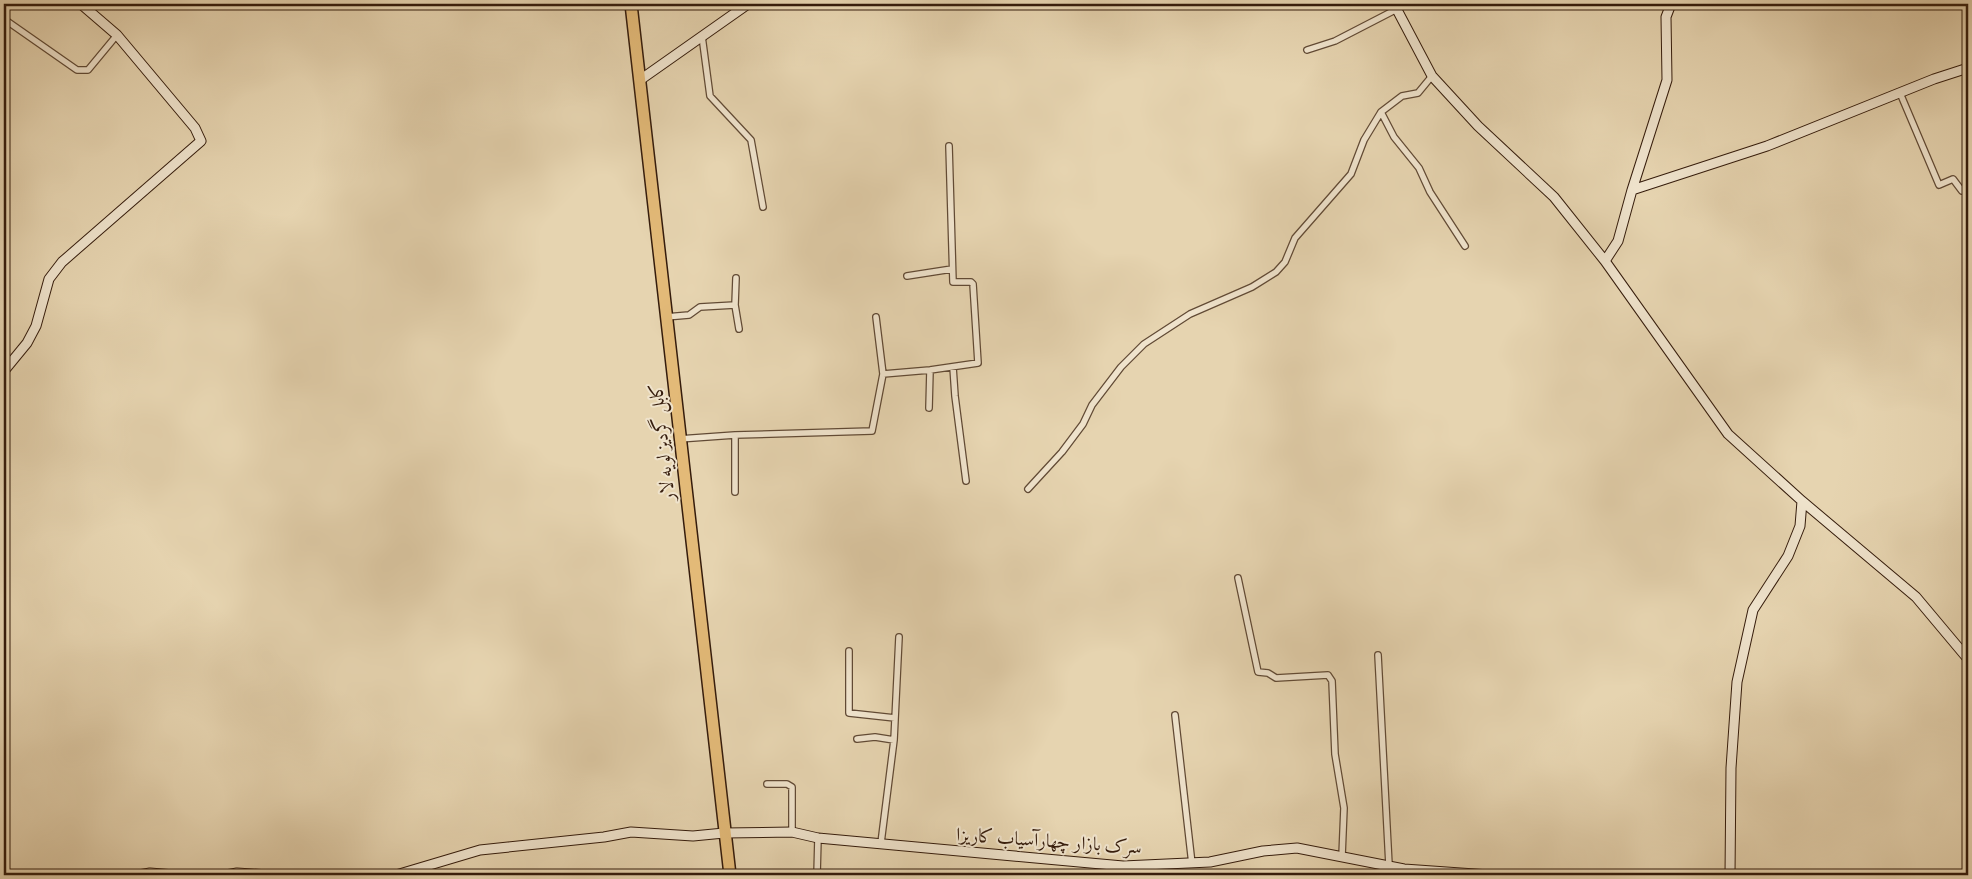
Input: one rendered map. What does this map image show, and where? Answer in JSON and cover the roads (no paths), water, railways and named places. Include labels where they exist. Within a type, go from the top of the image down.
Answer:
[{"type":"highway","name":"کابل گردیز لویه لار","points":[[631,4],[730,875]]},
{"type":"street","points":[[4,371],[27,343],[36,326],[49,279],[62,262],[201,141],[195,128],[116,35],[81,4]]},
{"type":"street","points":[[640,80],[748,4]]},
{"type":"street","points":[[1605,261],[1618,241],[1667,80],[1666,17],[1671,4]]},
{"type":"street","points":[[1307,50],[1335,41],[1395,6],[1432,76],[1478,126],[1554,197],[1605,261],[1728,434],[1802,501],[1916,596],[1968,659]]},
{"type":"street","points":[[4,19],[77,70],[88,70],[116,35]]},
{"type":"street","points":[[702,36],[710,96],[750,140],[763,207]]},
{"type":"street","points":[[1632,190],[1767,146],[1968,68]]},
{"type":"street","points":[[1028,489],[1062,452],[1083,424],[1092,405],[1121,367],[1144,344],[1190,314],[1252,287],[1276,272],[1285,262],[1295,238],[1351,174],[1364,140],[1381,112],[1402,96],[1418,93],[1432,76]]},
{"type":"street","points":[[1900,93],[1939,185],[1953,180],[1962,191],[1968,191]]},
{"type":"street","points":[[1381,112],[1394,137],[1419,168],[1430,192],[1465,246]]},
{"type":"street","points":[[883,374],[978,363],[972,284],[971,282],[954,283],[952,269],[950,146]]},
{"type":"street","points":[[907,276],[952,269]]},
{"type":"street","points":[[736,278],[734,305],[739,328]]},
{"type":"street","points":[[666,317],[689,315],[700,307],[734,305]]},
{"type":"street","points":[[679,439],[735,434],[872,431],[883,374],[876,317]]},
{"type":"street","points":[[953,367],[954,396],[966,481]]},
{"type":"street","points":[[929,408],[930,370]]},
{"type":"street","points":[[735,434],[736,492]]},
{"type":"street","points":[[1730,875],[1731,768],[1737,682],[1753,610],[1788,556],[1800,526],[1802,501]]},
{"type":"street","points":[[1238,578],[1258,672],[1268,673],[1276,678],[1328,675],[1332,680],[1335,754],[1344,808],[1342,856]]},
{"type":"street","points":[[881,843],[894,740],[899,637]]},
{"type":"street","points":[[849,651],[849,714],[895,718]]},
{"type":"street","points":[[1378,655],[1389,865]]},
{"type":"street","points":[[1175,715],[1192,864]]},
{"type":"street","points":[[857,739],[875,737],[894,740]]},
{"type":"street","points":[[767,784],[787,784],[792,787],[792,832]]},
{"type":"street","name":"سرک بازار چهارآسیاب کاریزا","points":[[396,875],[480,850],[604,837],[631,832],[693,836],[724,833],[792,832],[818,838],[1123,866],[1192,864],[1263,851],[1297,848],[1389,865],[1489,875]]},
{"type":"street","points":[[817,875],[818,838]]},
{"type":"street","points":[[139,875],[150,873],[174,875]]},
{"type":"street","points":[[226,875],[237,873],[268,875]]}]
